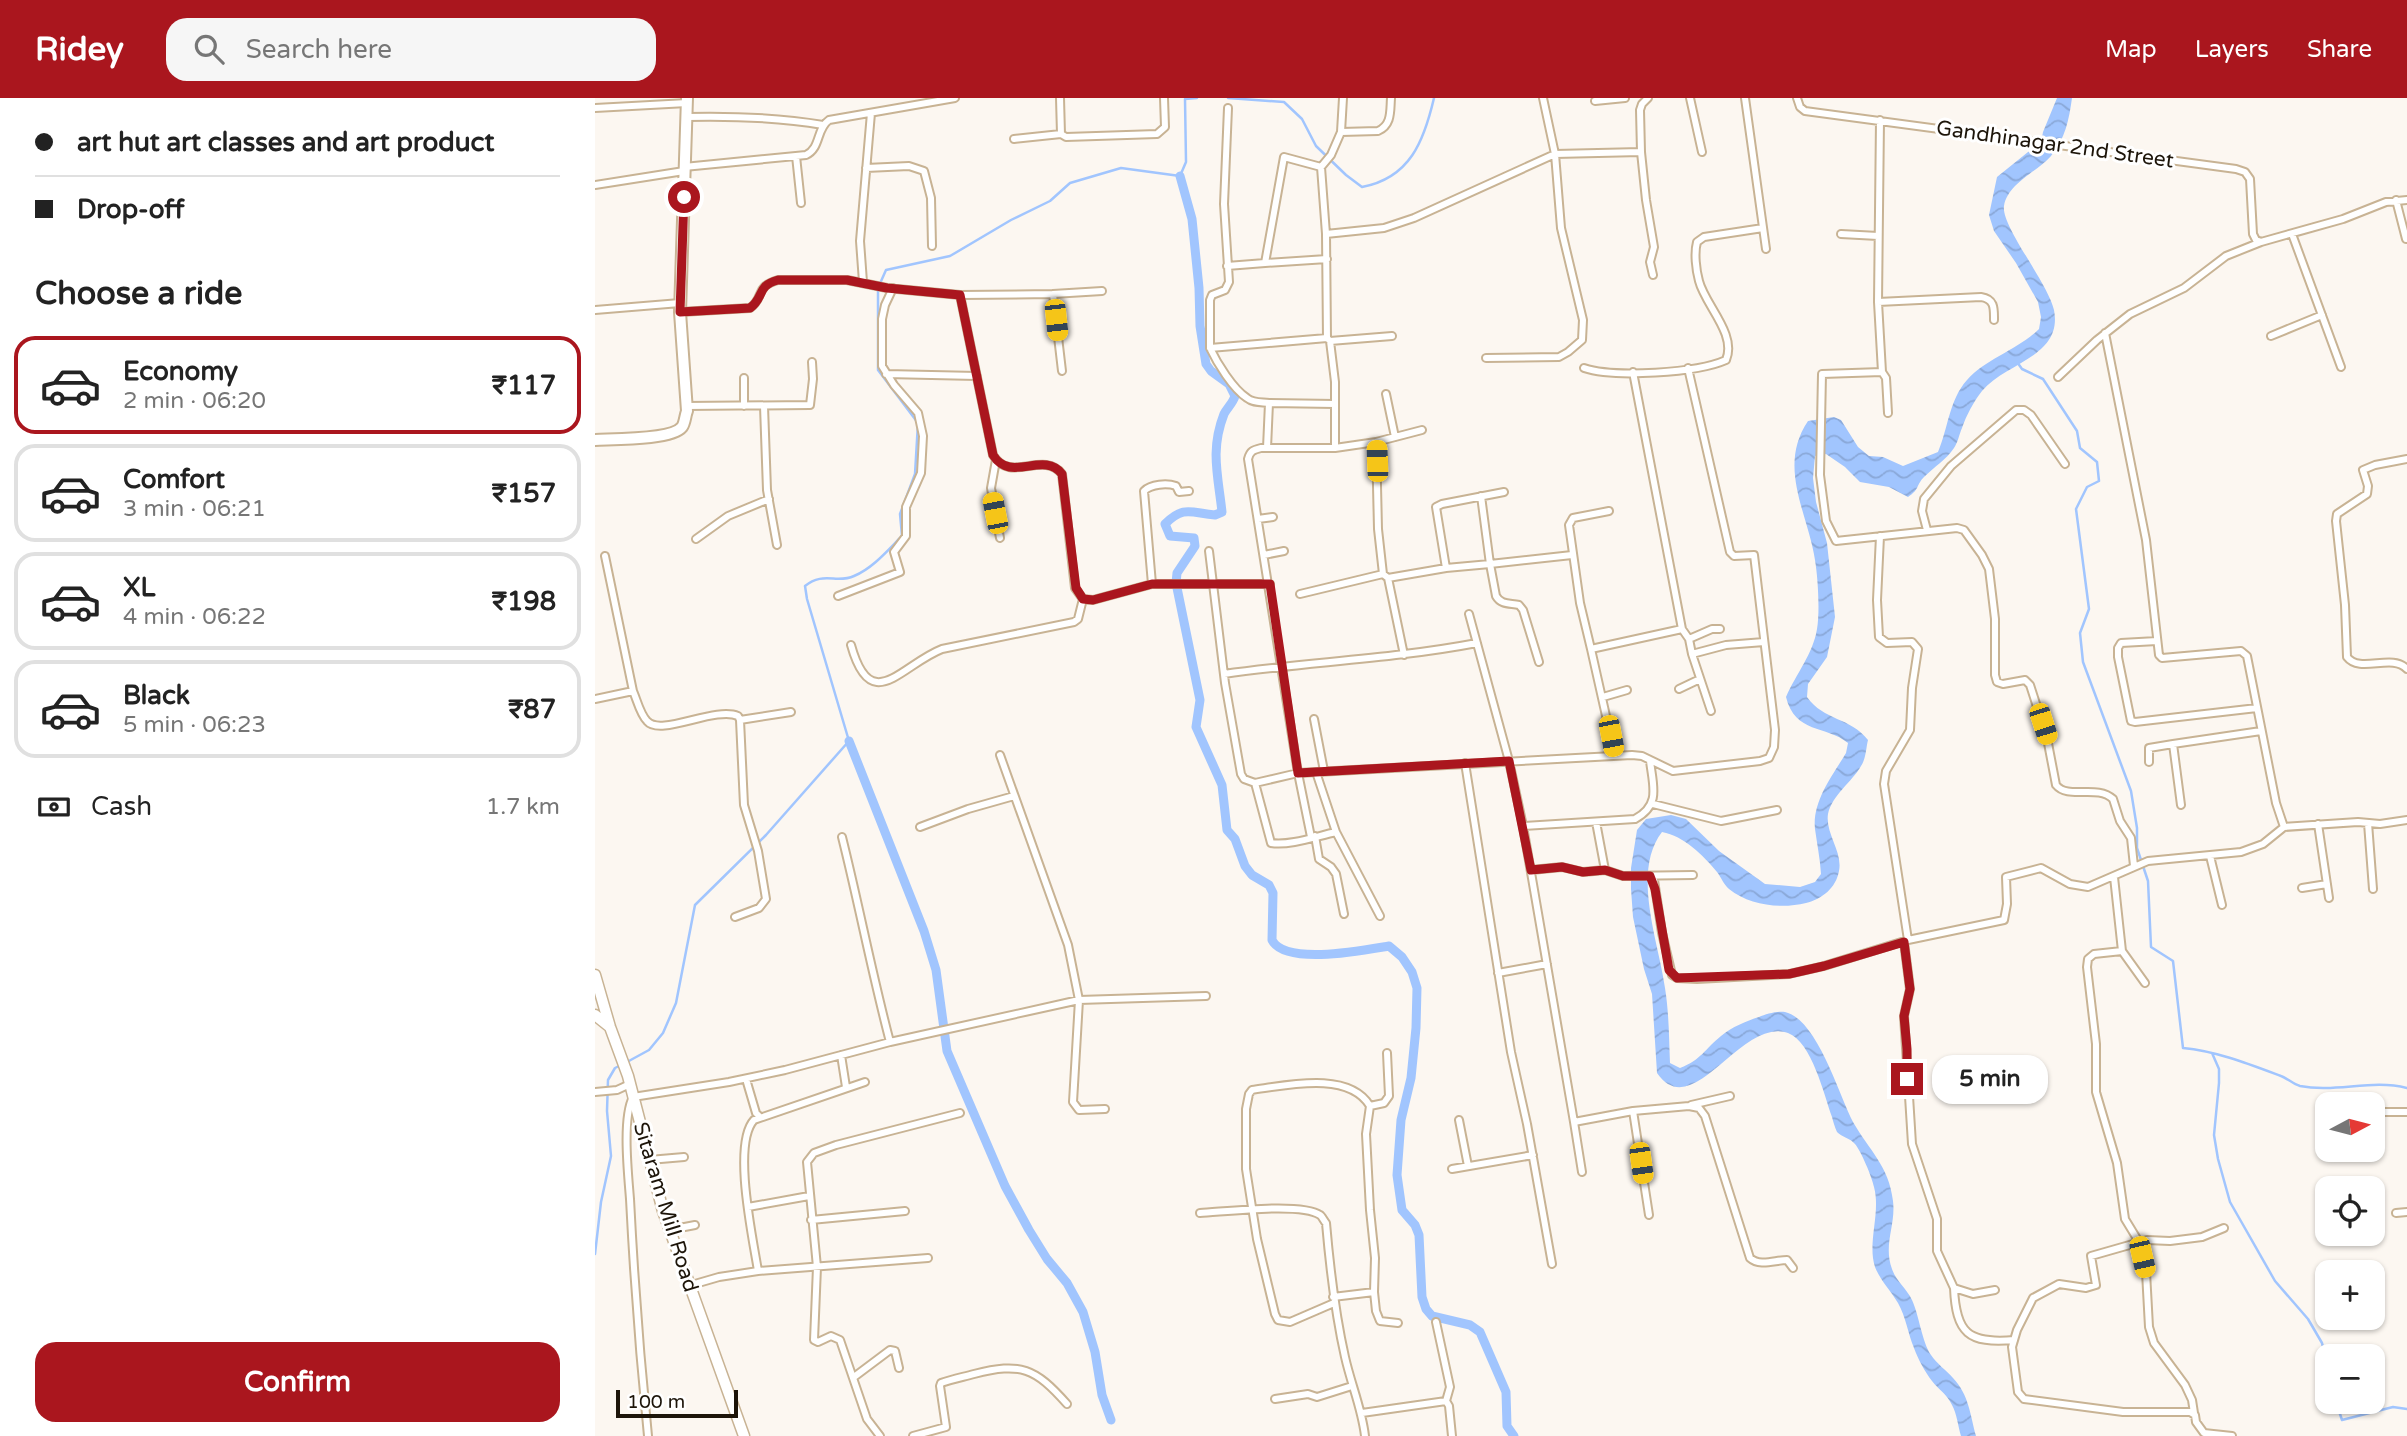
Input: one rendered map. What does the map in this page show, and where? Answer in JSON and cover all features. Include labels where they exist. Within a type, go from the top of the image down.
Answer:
[{"type":"main road","points":[[595,440],[664,435],[676,432],[683,425],[686,406],[680,308],[687,100]]},
{"type":"main road","name":"Sitaram Mill Road","points":[[595,975],[629,1080],[669,1230],[744,1436]]},
{"type":"main road","points":[[595,1015],[610,1027]]},
{"type":"street","points":[[595,185],[684,169],[796,156],[811,152],[823,125],[829,120],[955,98]]},
{"type":"street","points":[[1060,98],[1061,134]]},
{"type":"street","points":[[1014,139],[1061,134],[1066,137],[1157,134],[1165,127],[1164,98]]},
{"type":"street","points":[[1335,448],[1322,166],[1331,155],[1341,132],[1343,98]]},
{"type":"street","points":[[1341,132],[1383,129],[1389,118],[1391,98]]},
{"type":"street","points":[[1486,358],[1559,357],[1582,340],[1583,320],[1561,228],[1555,154],[1543,98]]},
{"type":"street","points":[[1595,101],[1625,98]]},
{"type":"street","points":[[1635,98],[1646,99],[1640,110],[1641,152],[1654,247],[1650,262],[1653,275]]},
{"type":"street","points":[[1690,98],[1702,152]]},
{"type":"street","points":[[1745,98],[1766,249]]},
{"type":"street","name":"Gandhinagar 2nd Street","points":[[1797,98],[1800,107],[1805,111],[2236,169],[2245,172],[2250,179],[2253,234],[2256,240],[2261,242]]},
{"type":"street","points":[[595,108],[687,100]]},
{"type":"street","points":[[1228,108],[1224,204],[1228,288],[1212,295],[1210,300],[1210,348],[1223,372],[1242,395],[1253,401],[1335,404]]},
{"type":"street","points":[[863,282],[860,241],[871,113]]},
{"type":"street","points":[[686,117],[762,117],[823,125]]},
{"type":"street","points":[[1880,120],[1878,302],[1882,372],[1886,378],[1888,412]]},
{"type":"street","points":[[1326,234],[1394,225],[1555,154],[1641,152]]},
{"type":"street","points":[[796,156],[801,203]]},
{"type":"street","points":[[1265,263],[1284,157],[1322,166]]},
{"type":"street","points":[[866,168],[909,166],[925,171],[931,198],[932,246]]},
{"type":"street","points":[[2396,200],[2406,240]]},
{"type":"street","points":[[2058,377],[2105,333],[2130,314],[2184,288],[2226,256],[2261,242],[2396,200],[2407,200]]},
{"type":"street","points":[[1584,368],[1597,372],[1633,372],[1688,368],[1718,363],[1725,359],[1728,355],[1723,330],[1699,282],[1696,242],[1704,237],[1763,228]]},
{"type":"street","points":[[1842,234],[1878,236]]},
{"type":"street","points":[[2292,234],[2341,367]]},
{"type":"street","points":[[1227,266],[1327,259]]},
{"type":"street","points":[[595,310],[750,308],[755,304],[762,287],[778,280],[863,282],[890,288],[960,295],[1053,295],[1102,291]]},
{"type":"street","points":[[838,596],[901,571],[894,552],[907,536],[906,508],[921,473],[923,436],[918,413],[886,374],[881,357],[882,318],[890,288]]},
{"type":"street","points":[[851,645],[862,673],[871,681],[882,683],[898,676],[929,654],[943,649],[1078,619],[1083,599],[1076,588],[1062,474],[1056,467],[1045,464],[1010,468],[998,464],[993,455],[960,295]]},
{"type":"street","points":[[1053,295],[1062,371]]},
{"type":"street","points":[[1878,302],[1982,296],[1989,298],[1994,304],[1994,320]]},
{"type":"street","points":[[2271,336],[2322,315]]},
{"type":"street","points":[[2105,333],[2146,540],[2159,654],[2162,658],[2241,651],[2247,656],[2276,803],[2284,827]]},
{"type":"street","points":[[1210,348],[1392,336]]},
{"type":"street","points":[[686,406],[810,405],[812,362]]},
{"type":"street","points":[[1209,551],[1224,674],[1244,779],[1255,783],[1320,771],[1642,755],[1673,771],[1769,758],[1774,747],[1775,730],[1755,555],[1734,556],[1730,552],[1688,368]]},
{"type":"street","points":[[1633,372],[1682,629],[1689,639],[1711,711]]},
{"type":"street","points":[[1882,372],[1822,374],[1820,475],[1826,521],[1836,541],[1927,530],[1964,530],[1989,569],[1995,619],[1997,682],[2003,684],[2025,680],[2030,685],[2047,738],[2056,785],[2065,791],[2110,795],[2120,821],[2129,831],[2137,865]]},
{"type":"street","points":[[886,374],[977,376]]},
{"type":"street","points":[[744,378],[744,406]]},
{"type":"street","points":[[1385,394],[1395,437]]},
{"type":"street","points":[[1267,448],[1269,403]]},
{"type":"street","points":[[764,406],[769,499],[777,545]]},
{"type":"street","points":[[1927,530],[1922,511],[1924,499],[1951,467],[2016,410],[2024,410],[2031,415],[2065,464]]},
{"type":"street","points":[[1344,914],[1336,874],[1319,859],[1298,773],[1248,459],[1254,450],[1335,448],[1376,442],[1422,429]]},
{"type":"street","points":[[1376,442],[1378,529],[1385,576],[1404,655]]},
{"type":"street","points":[[2407,459],[2375,464],[2363,470],[2368,486],[2367,494],[2342,509],[2337,514],[2336,521],[2345,605],[2347,657],[2354,663],[2393,663],[2403,665],[2407,669]]},
{"type":"street","points":[[996,460],[991,488],[1000,538]]},
{"type":"street","points":[[1152,584],[1144,491],[1149,487],[1170,484],[1176,486],[1178,492],[1189,491]]},
{"type":"street","points":[[1445,568],[1436,507],[1504,492]]},
{"type":"street","points":[[1481,496],[1496,596],[1505,603],[1519,605],[1539,662]]},
{"type":"street","points":[[696,539],[728,516],[769,499]]},
{"type":"street","points":[[1609,511],[1582,515],[1570,521],[1572,555],[1615,756]]},
{"type":"street","points":[[1258,519],[1273,517]]},
{"type":"street","points":[[1880,536],[1877,600],[1879,637],[1887,643],[1912,642],[1918,649],[1912,688],[1910,730],[1886,771],[1884,784],[1910,989],[1904,1016],[1912,1144],[1937,1219],[1937,1251],[1954,1288],[1955,1308],[1962,1326],[1971,1335],[1985,1341],[2014,1340]]},
{"type":"street","points":[[1264,555],[1285,551]]},
{"type":"street","points":[[1300,594],[1385,576],[1572,555]]},
{"type":"street","points":[[605,556],[633,691],[644,717],[652,726],[657,727],[728,713],[738,716],[740,720],[743,792],[758,851],[766,899],[759,908],[735,917]]},
{"type":"street","points":[[1083,599],[1093,600],[1152,584],[1270,584]]},
{"type":"street","points":[[1469,614],[1509,761],[1523,826],[1582,1172]]},
{"type":"street","points":[[1591,649],[1682,629]]},
{"type":"street","points":[[1689,639],[1712,629],[1720,629]]},
{"type":"street","points":[[2157,641],[2121,643],[2118,648],[2130,721],[2257,708]]},
{"type":"street","points":[[1692,654],[1727,645],[1764,642]]},
{"type":"street","points":[[1224,674],[1404,655],[1477,643]]},
{"type":"street","points":[[1679,690],[1700,679]]},
{"type":"street","points":[[1603,697],[1627,690]]},
{"type":"street","points":[[595,699],[633,691]]},
{"type":"street","points":[[740,720],[791,712]]},
{"type":"street","points":[[1314,719],[1320,771],[1336,832],[1380,916]]},
{"type":"street","points":[[2149,762],[2149,748],[2261,731]]},
{"type":"street","points":[[2173,744],[2182,805]]},
{"type":"street","points":[[1000,755],[1068,945],[1079,1000],[1073,1102],[1079,1110],[1105,1109]]},
{"type":"street","points":[[1523,826],[1635,819],[1647,813],[1653,804],[1650,761]]},
{"type":"street","points":[[1465,763],[1513,1064],[1533,1155],[1552,1264]]},
{"type":"street","points":[[1255,783],[1271,843],[1336,832]]},
{"type":"street","points":[[920,827],[1014,796]]},
{"type":"street","points":[[1653,804],[1712,820],[1777,810]]},
{"type":"street","points":[[1650,876],[1655,889],[1669,970],[1677,978],[1789,974],[1906,941],[2004,920],[2007,904],[2006,877],[2041,868],[2070,884],[2088,887],[2148,861],[2241,852],[2263,844],[2284,827],[2380,824],[2407,820]]},
{"type":"street","points":[[1596,822],[1605,870]]},
{"type":"street","points":[[2368,823],[2373,889]]},
{"type":"street","points":[[2318,824],[2329,898]]},
{"type":"street","points":[[842,837],[890,1042]]},
{"type":"street","points":[[2210,856],[2222,905]]},
{"type":"street","points":[[1531,870],[1562,867],[1583,872],[1605,870],[1623,876],[1693,875]]},
{"type":"street","points":[[2114,877],[2122,951],[2145,983]]},
{"type":"street","points":[[2302,888],[2326,884]]},
{"type":"street","points":[[2122,951],[2094,954],[2088,959],[2087,967],[2096,1044],[2096,1092],[2117,1164],[2125,1219],[2139,1242],[2146,1272],[2149,1327],[2158,1349],[2185,1385],[2192,1400],[2193,1413],[2204,1433],[2232,1436]]},
{"type":"street","points":[[1498,973],[1547,964]]},
{"type":"street","points":[[648,1436],[628,1166],[627,1110],[633,1097],[745,1079],[890,1042],[1079,1000],[1206,996]]},
{"type":"street","points":[[1370,1106],[1384,1102],[1389,1096],[1387,1053]]},
{"type":"street","points":[[841,1055],[846,1087]]},
{"type":"street","points":[[745,1079],[756,1113],[760,1117]]},
{"type":"street","points":[[595,1092],[617,1090],[629,1080]]},
{"type":"street","points":[[758,1271],[748,1207],[746,1135],[749,1126],[760,1117],[865,1082]]},
{"type":"street","points":[[1374,1292],[1333,1300],[1290,1322],[1278,1320],[1257,1239],[1246,1169],[1246,1109],[1252,1090],[1328,1083],[1352,1088],[1364,1095],[1370,1106],[1366,1134],[1376,1311],[1380,1321],[1398,1322]]},
{"type":"street","points":[[1574,1122],[1633,1111],[1689,1106],[1730,1096]]},
{"type":"street","points":[[1689,1106],[1699,1108],[1705,1116],[1750,1258],[1761,1262],[1787,1261],[1793,1268]]},
{"type":"street","points":[[1633,1111],[1649,1215]]},
{"type":"street","points":[[2385,1112],[2407,1112]]},
{"type":"street","points":[[816,1342],[817,1267],[807,1162],[814,1153],[867,1136],[960,1113]]},
{"type":"street","points":[[1459,1120],[1468,1166]]},
{"type":"street","points":[[1452,1169],[1533,1155]]},
{"type":"street","points":[[649,1160],[684,1157]]},
{"type":"street","points":[[748,1207],[809,1196]]},
{"type":"street","points":[[1200,1213],[1281,1208],[1321,1215],[1326,1223],[1333,1300],[1352,1386],[1362,1413],[1365,1436]]},
{"type":"street","points":[[811,1220],[905,1211]]},
{"type":"street","points":[[2396,1213],[2407,1212]]},
{"type":"street","points":[[669,1230],[695,1225]]},
{"type":"street","points":[[2193,1413],[2132,1413],[2024,1399],[2018,1392],[2012,1347],[2033,1298],[2059,1284],[2086,1288],[2096,1285],[2091,1256],[2139,1242],[2202,1237],[2224,1228]]},
{"type":"street","points":[[688,1286],[719,1277],[758,1271],[928,1258]]},
{"type":"street","points":[[1954,1288],[1973,1294],[1995,1290]]},
{"type":"street","points":[[1436,1322],[1450,1387],[1446,1401],[1449,1405],[1452,1436]]},
{"type":"street","points":[[807,1346],[831,1336],[840,1340],[867,1419],[880,1436]]},
{"type":"street","points":[[854,1377],[890,1350],[895,1350],[897,1354],[898,1368]]},
{"type":"street","points":[[948,1436],[941,1383],[1009,1367],[1021,1368],[1035,1374],[1067,1404]]},
{"type":"street","points":[[1275,1399],[1308,1394],[1317,1396],[1352,1386]]},
{"type":"street","points":[[1362,1413],[1446,1401]]},
{"type":"street","points":[[913,1436],[946,1427]]},
{"type":"water","points":[[2057,98],[2072,98],[2068,122],[2060,143],[2045,162],[2011,191],[2004,206],[2010,227],[2054,310],[2054,326],[2050,338],[2042,349],[1992,381],[1982,391],[1968,414],[1954,448],[1908,497],[1889,487],[1860,482],[1826,454],[1815,456],[1813,478],[1816,502],[1827,543],[1835,617],[1827,657],[1808,684],[1807,697],[1821,711],[1853,727],[1868,740],[1863,763],[1838,795],[1828,814],[1829,828],[1840,864],[1835,883],[1823,896],[1806,903],[1766,905],[1737,895],[1693,847],[1662,832],[1653,848],[1649,867],[1650,908],[1666,997],[1670,1063],[1680,1068],[1687,1065],[1730,1030],[1768,1014],[1785,1012],[1797,1018],[1807,1028],[1826,1060],[1853,1122],[1887,1178],[1893,1201],[1889,1243],[1892,1269],[1912,1300],[1931,1355],[1958,1384],[1966,1398],[1976,1436],[1961,1436],[1952,1405],[1922,1365],[1901,1308],[1875,1267],[1872,1248],[1876,1197],[1873,1183],[1857,1147],[1837,1132],[1816,1070],[1804,1047],[1788,1033],[1770,1032],[1753,1039],[1702,1079],[1686,1086],[1671,1086],[1657,1073],[1652,994],[1633,917],[1631,868],[1637,830],[1646,819],[1671,815],[1686,819],[1719,851],[1765,884],[1800,887],[1815,882],[1821,874],[1815,829],[1817,808],[1846,753],[1848,743],[1804,723],[1790,709],[1786,697],[1812,647],[1818,614],[1815,560],[1795,473],[1799,438],[1808,421],[1834,417],[1841,420],[1858,447],[1869,456],[1883,457],[1903,466],[1938,452],[1956,396],[1967,380],[2039,329],[2041,317],[2038,302],[1994,231],[1989,215],[1997,177],[2028,152],[2040,148],[2043,132]]},
{"type":"waterway","points":[[627,1062],[649,1050],[663,1033],[676,1003],[695,905],[766,835],[849,741],[805,586],[818,579],[842,579],[861,573],[902,536],[900,514],[915,474],[918,423],[878,370],[878,288],[886,270],[950,256],[1011,220],[1050,201],[1070,183],[1121,168],[1180,176],[1186,162],[1185,99],[1197,98]]},
{"type":"waterway","points":[[1228,98],[1284,102],[1302,119],[1316,146],[1362,187],[1392,175],[1412,155],[1425,129],[1434,98]]},
{"type":"waterway","points":[[1180,176],[1192,219],[1200,326],[1206,364],[1229,384],[1235,396],[1224,414],[1217,439],[1216,463],[1222,512],[1215,515],[1183,512],[1165,524],[1170,536],[1194,538],[1195,546],[1177,573],[1176,583],[1200,700],[1196,727],[1222,785],[1227,830],[1235,839],[1245,866],[1252,875],[1269,885],[1273,893],[1272,940],[1280,948],[1308,954],[1345,953],[1389,946],[1402,957],[1412,972],[1417,988],[1416,1028],[1411,1078],[1401,1120],[1397,1175],[1402,1210],[1415,1225],[1419,1235],[1422,1297],[1426,1309],[1432,1316],[1470,1325],[1480,1332],[1506,1392],[1507,1426],[1514,1436]]},
{"type":"waterway","points":[[2017,362],[2022,369],[2043,379],[2077,431],[2080,448],[2097,462],[2099,481],[2087,487],[2076,509],[2089,609],[2080,633],[2083,662],[2131,791],[2137,848],[2148,881],[2151,947],[2173,961],[2183,1048],[2232,1059],[2281,1076],[2300,1086],[2327,1088],[2380,1085],[2407,1088]]},
{"type":"waterway","points":[[849,741],[924,931],[936,970],[947,1051],[1005,1186],[1029,1230],[1047,1259],[1067,1283],[1083,1312],[1095,1352],[1102,1395],[1111,1420]]},
{"type":"waterway","points":[[2212,1053],[2219,1069],[2214,1135],[2230,1202],[2275,1281],[2308,1319],[2322,1344]]},
{"type":"waterway","points":[[595,1254],[601,1202],[611,1156],[607,1111],[608,1080],[615,1068],[621,1065]]},
{"type":"waterway","points":[[2385,1409],[2407,1409]]},
{"type":"waterway","points":[[2340,1414],[2342,1420],[2366,1414]]},
{"type":"route","points":[[684,197],[680,312],[750,308],[755,304],[762,287],[778,280],[847,280],[887,288],[960,295],[993,455],[998,464],[1010,468],[1045,464],[1056,467],[1062,474],[1076,588],[1083,599],[1093,600],[1152,584],[1270,584],[1280,666],[1298,773],[1509,761],[1531,870],[1562,867],[1583,872],[1605,870],[1623,876],[1650,876],[1654,880],[1669,970],[1677,978],[1789,974],[1904,942],[1910,989],[1904,1016],[1907,1079]]}]
